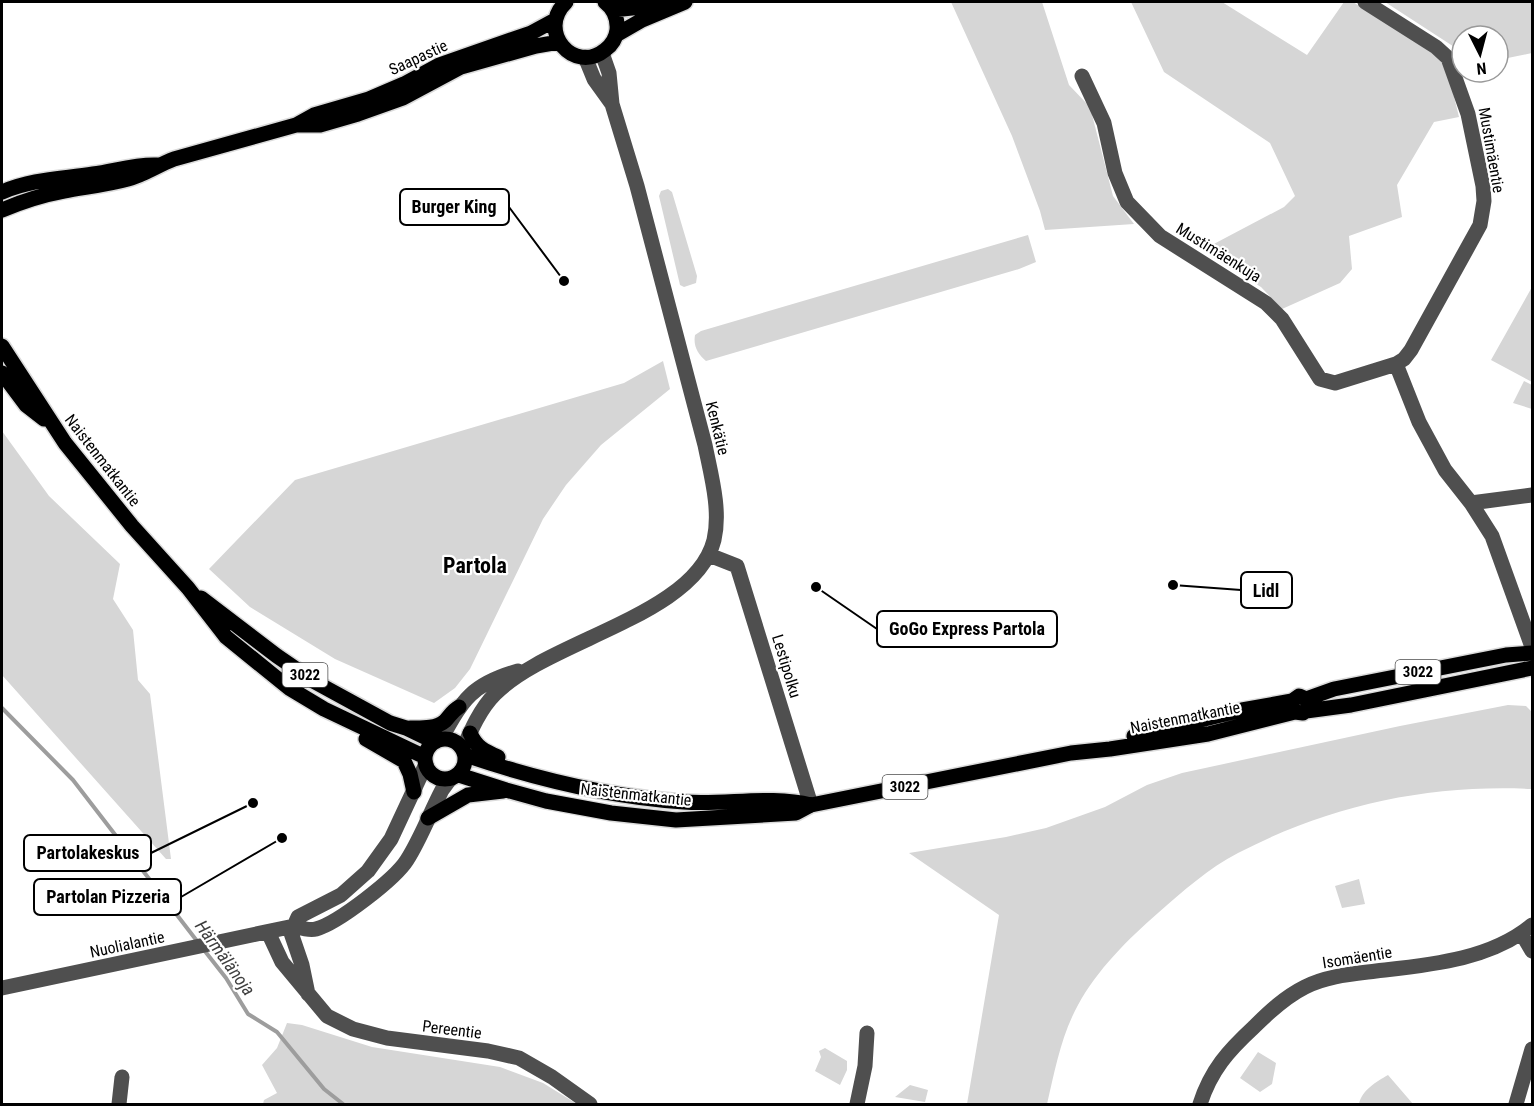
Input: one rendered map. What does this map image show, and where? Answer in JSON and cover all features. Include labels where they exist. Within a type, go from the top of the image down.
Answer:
[{"type":"main road","points":[[566,2],[555,20],[555,32],[559,42],[573,55],[585,57],[602,53],[610,46],[616,35],[616,17],[609,6],[684,2]]},
{"type":"main road","points":[[616,35],[684,2]]},
{"type":"main road","name":"Saapastie","points":[[2,210],[63,191],[142,175],[157,165],[296,125],[314,115],[369,99],[404,84],[439,64],[523,36],[555,20]]},
{"type":"main road","name":"Saapastie","points":[[296,125],[321,125],[358,114],[403,98],[461,67],[536,46],[559,42]]},
{"type":"main road","name":"Saapastie","points":[[2,192],[59,177],[92,174],[140,164],[157,165]]},
{"type":"main road","name":"Naistenmatkantie","points":[[2,346],[51,424],[132,526],[188,588],[226,637],[289,688],[425,760]]},
{"type":"main road","points":[[2,373],[34,413],[51,424]]},
{"type":"main road","name":"Naistenmatkantie","points":[[188,588],[315,682],[390,723],[438,740]]},
{"type":"main road","points":[[1532,653],[1533,666]]},
{"type":"main road","name":"Naistenmatkantie","points":[[454,777],[591,809],[676,820],[796,813],[812,805],[1076,752],[1208,734],[1300,706],[1334,689],[1506,655],[1532,653]]},
{"type":"main road","name":"Naistenmatkantie","points":[[1300,706],[1352,705],[1533,666]]},
{"type":"main road","points":[[406,728],[432,727],[444,722],[452,711],[459,707]]},
{"type":"main road","points":[[356,724],[364,739],[404,761],[414,792]]},
{"type":"main road","points":[[470,733],[473,741],[482,750],[506,760],[548,772],[553,782]]},
{"type":"main road","points":[[438,740],[454,740],[464,752],[464,767],[454,777],[437,778],[428,770],[425,760],[427,751],[438,740]]},
{"type":"main road","name":"Naistenmatkantie","points":[[464,752],[553,782],[621,795],[685,802],[793,801],[812,805]]},
{"type":"main road","points":[[428,818],[468,795],[506,790]]},
{"type":"street","name":"Mustimäentie","points":[[1365,2],[1437,47],[1448,58],[1468,114],[1483,186],[1484,201],[1480,225],[1411,350],[1404,359],[1396,364]]},
{"type":"street","name":"Kenkätie","points":[[464,752],[470,733],[493,695],[529,668],[665,600],[709,555],[716,526],[713,489],[705,445],[637,186],[612,104],[609,73],[602,53]]},
{"type":"street","name":"Kenkätie","points":[[585,57],[594,79],[612,104]]},
{"type":"street","name":"Mustimäenkuja","points":[[1082,76],[1104,123],[1115,174],[1122,192],[1127,202],[1160,236],[1266,303],[1282,319],[1320,379],[1335,383],[1396,364]]},
{"type":"street","points":[[1396,364],[1419,422],[1445,470],[1471,502],[1492,536],[1529,629],[1533,647]]},
{"type":"street","points":[[1471,502],[1533,495]]},
{"type":"street","name":"Lestipolku","points":[[709,555],[737,566],[812,805]]},
{"type":"street","name":"Kenkätie","points":[[438,740],[459,707],[472,692],[497,677],[529,668]]},
{"type":"street","name":"Nuolialantie","points":[[291,927],[298,917],[341,895],[368,871],[391,839],[414,792],[425,760]]},
{"type":"street","name":"Nuolialantie","points":[[2,988],[291,927],[306,930],[317,929],[364,900],[396,874],[406,861],[442,790],[454,777]]},
{"type":"street","name":"Pereentie","points":[[291,927],[308,994]]},
{"type":"street","points":[[1527,929],[1533,951]]},
{"type":"street","name":"Isomäentie","points":[[1200,1104],[1214,1071],[1236,1043],[1277,1006],[1305,987],[1338,976],[1463,958],[1494,947],[1527,929]]},
{"type":"street","name":"Pereentie","points":[[268,932],[282,962],[327,1016],[353,1029],[387,1038],[488,1051],[519,1058],[552,1077],[590,1104]]},
{"type":"street","points":[[857,1104],[866,1066],[867,1033]]},
{"type":"street","points":[[1516,1104],[1533,1049]]},
{"type":"street","points":[[118,1104],[122,1077]]},
{"type":"shaded area","points":[[951,2],[1042,2],[1069,85],[1090,107],[1113,196],[1134,224],[1045,230],[1012,136]]},
{"type":"shaded area","points":[[1131,2],[1222,2],[1307,55],[1344,2],[1353,2],[1436,55],[1447,68],[1459,117],[1434,122],[1397,185],[1402,217],[1349,236],[1352,269],[1340,283],[1282,309],[1261,287],[1212,257],[1210,246],[1284,207],[1295,196],[1270,143],[1164,72]]},
{"type":"shaded area","points":[[1385,2],[1532,2],[1532,53],[1510,58],[1510,24],[1450,24],[1450,44]]},
{"type":"shaded area","points":[[668,189],[672,192],[697,276],[696,283],[684,287],[680,285],[659,196],[661,191]]},
{"type":"shaded area","points":[[1028,235],[1036,262],[1019,269],[706,361],[695,346],[695,335],[701,331]]},
{"type":"shaded area","points":[[1532,287],[1532,382],[1491,360]]},
{"type":"shaded area","points":[[663,361],[670,389],[601,445],[566,485],[543,519],[470,669],[455,688],[434,703],[335,659],[250,607],[209,569],[295,480],[624,383]]},
{"type":"shaded area","points":[[1524,381],[1532,385],[1532,409],[1513,403]]},
{"type":"shaded area","points":[[2,431],[49,496],[120,564],[113,599],[133,630],[138,680],[150,694],[171,859],[166,859],[2,675]]},
{"type":"shaded area","points":[[1508,705],[1526,706],[1532,712],[1532,789],[1456,790],[1381,801],[1308,822],[1273,836],[1227,859],[1196,880],[1147,923],[1125,944],[1094,980],[1078,1005],[1067,1029],[1047,1104],[967,1104],[999,915],[909,853],[1046,828],[1105,807],[1147,785],[1182,773]]},
{"type":"shaded area","points":[[1359,879],[1365,904],[1342,908],[1335,886]]},
{"type":"shaded area","points":[[287,1023],[302,1025],[372,1047],[500,1067],[543,1083],[577,1104],[263,1104],[264,1100],[277,1093],[262,1065],[277,1048]]},
{"type":"shaded area","points":[[825,1048],[847,1061],[847,1070],[840,1085],[815,1071],[821,1057],[819,1051]]},
{"type":"shaded area","points":[[1258,1052],[1276,1063],[1272,1084],[1260,1092],[1240,1078]]},
{"type":"shaded area","points":[[1388,1075],[1413,1104],[1359,1104],[1366,1091]]},
{"type":"shaded area","points":[[910,1085],[928,1090],[925,1102],[895,1097]]},
{"type":"waterway","name":"Härmälänoja","points":[[2,708],[73,780],[197,941]]},
{"type":"waterway","name":"Härmälänoja","points":[[204,950],[226,978],[248,1014],[277,1032],[324,1089],[343,1104]]},
{"type":"place","name":"Burger King","points":[[564,281]]},
{"type":"place","name":"Lidl","points":[[1173,585]]},
{"type":"place","name":"GoGo Express Partola","points":[[816,587]]},
{"type":"place","name":"Partolakeskus","points":[[253,803]]},
{"type":"place","name":"Partolan Pizzeria","points":[[282,838]]},
{"type":"district","name":"Partola","points":[[475,565]]}]
